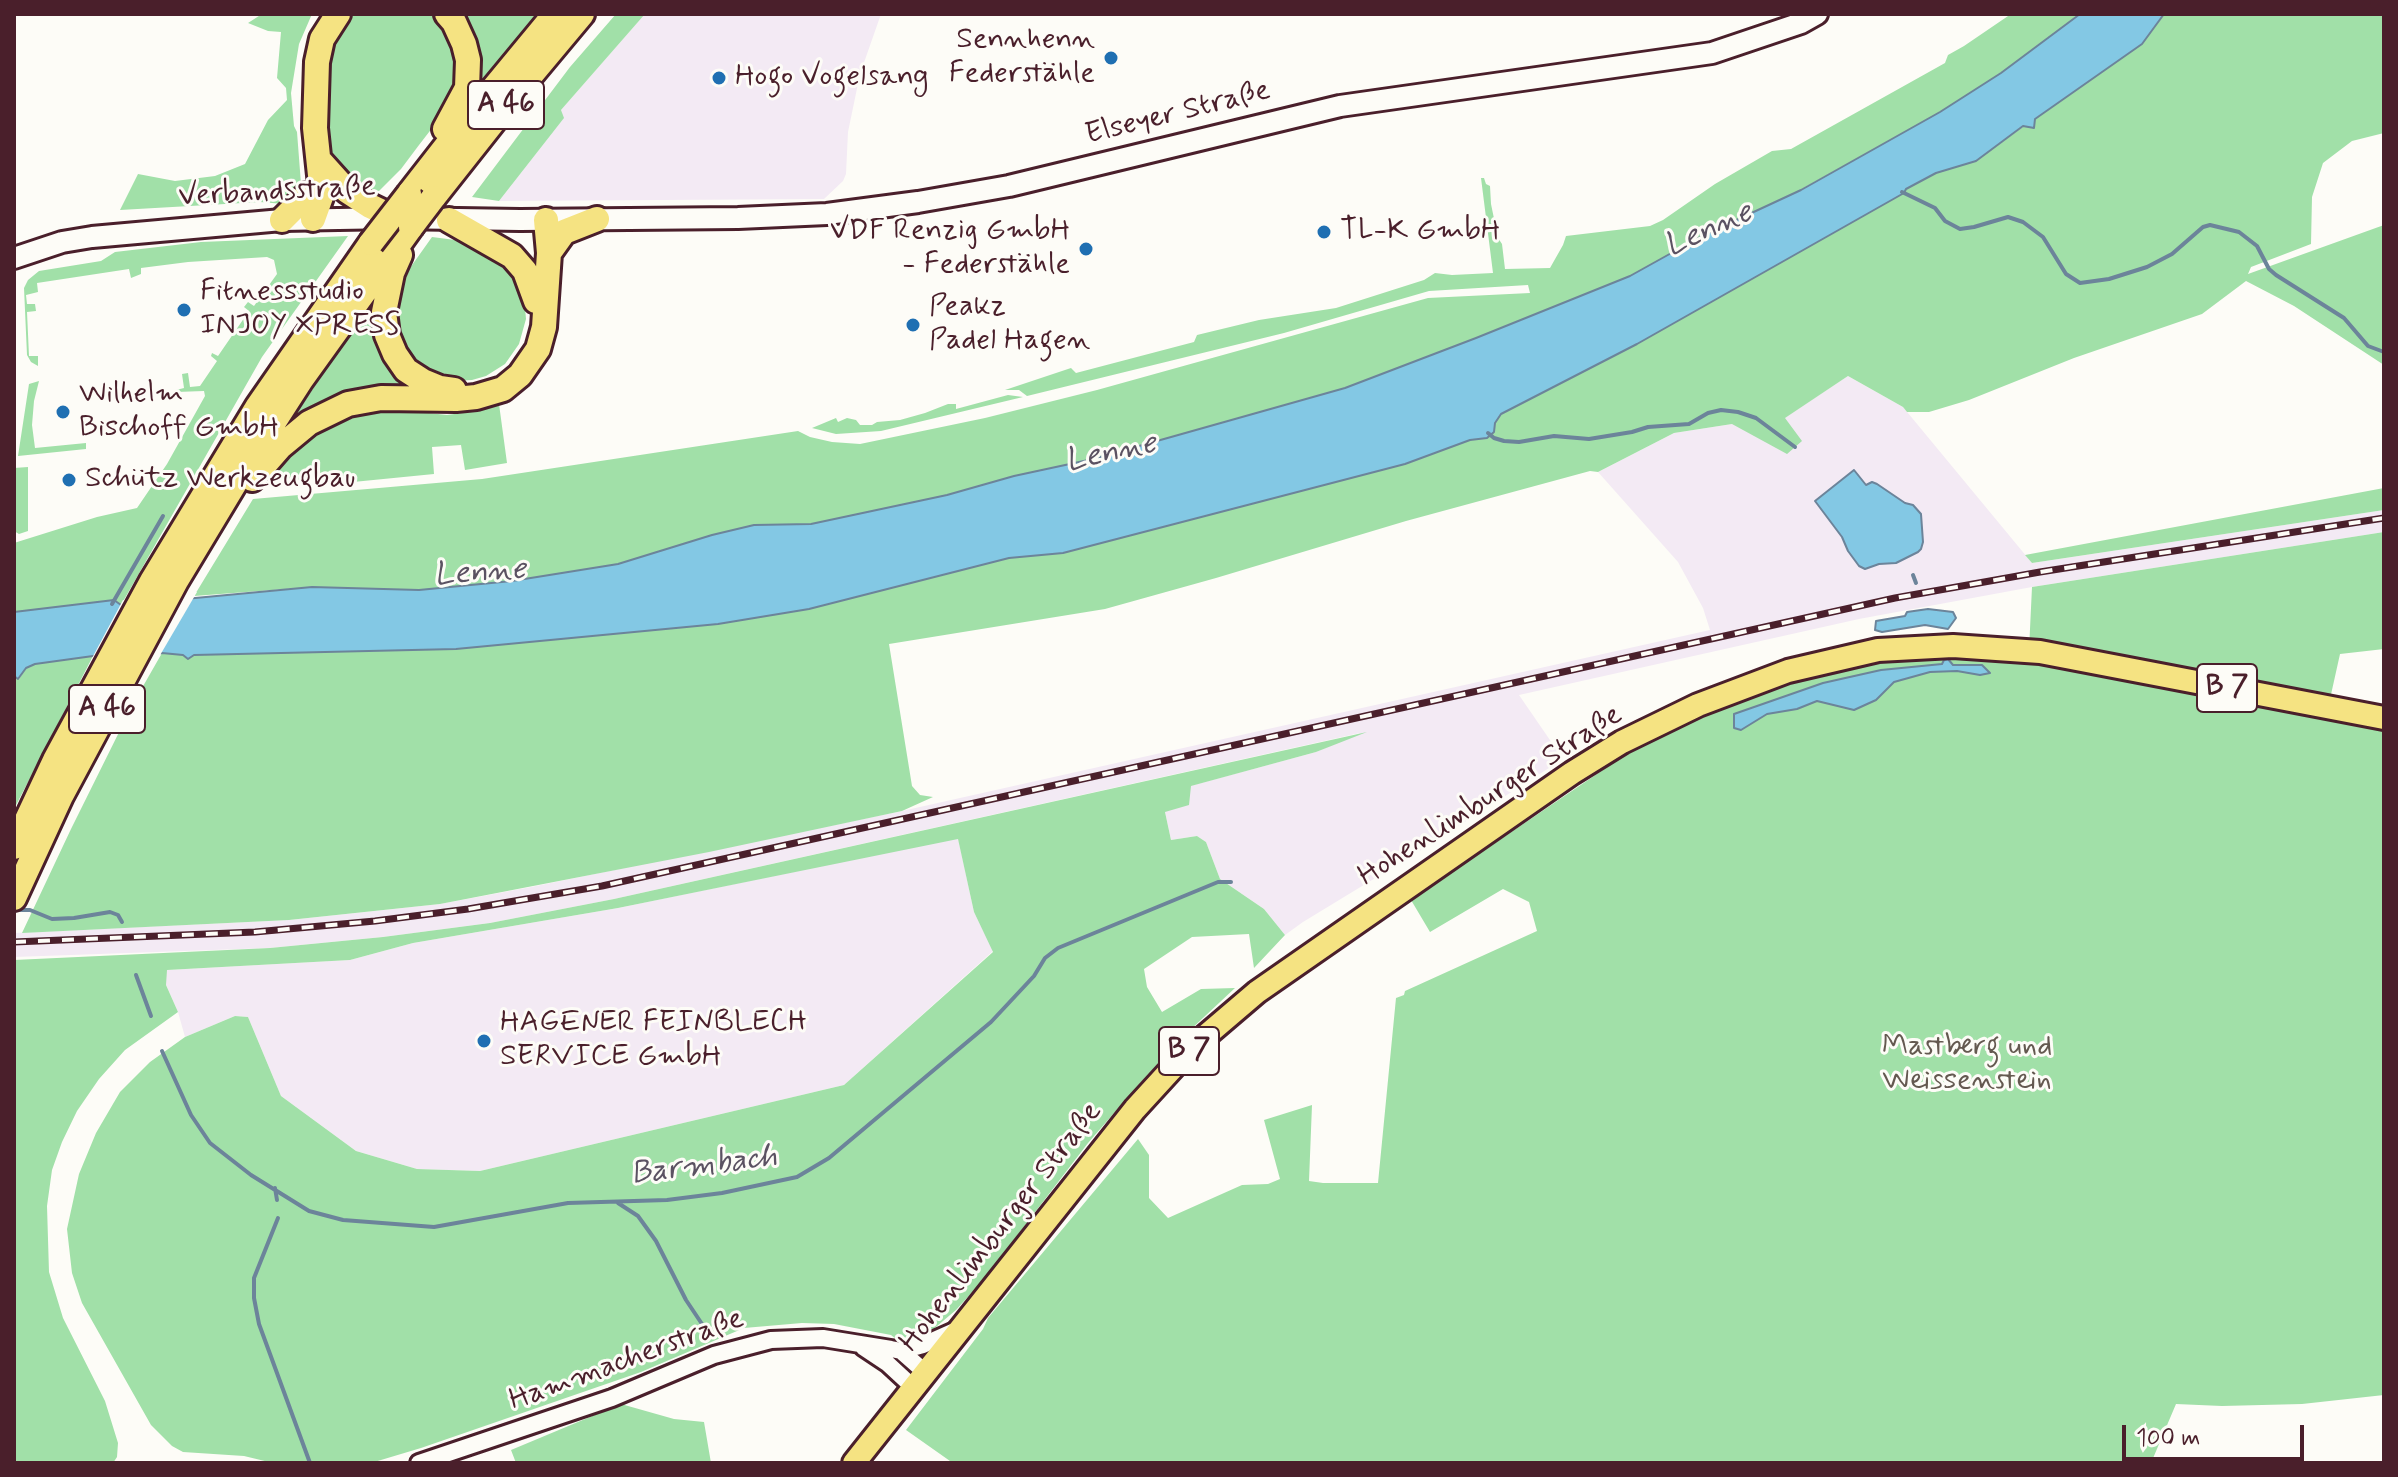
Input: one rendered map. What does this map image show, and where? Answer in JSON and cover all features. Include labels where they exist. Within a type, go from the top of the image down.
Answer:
[{"type":"highway","points":[[313,219],[307,195],[303,72],[305,50],[313,28],[323,14]]},
{"type":"highway","points":[[313,219],[322,194],[315,128],[317,62],[322,39],[338,14]]},
{"type":"highway","points":[[409,194],[467,88],[468,60],[464,44],[447,14]]},
{"type":"highway","name":"A 46","points":[[14,847],[55,760],[152,581],[258,406],[371,243],[555,14]]},
{"type":"highway","name":"A 46","points":[[14,898],[92,736],[176,581],[210,525],[238,488],[301,380],[402,234],[582,14]]},
{"type":"highway","points":[[320,161],[347,191],[402,234],[384,312],[387,335],[406,370],[440,388],[483,387],[517,364],[531,341],[535,327],[532,255],[536,235],[546,220]]},
{"type":"highway","points":[[282,220],[307,195]]},
{"type":"highway","points":[[549,253],[564,232],[597,219]]},
{"type":"highway","points":[[449,220],[512,256],[525,271],[536,301]]},
{"type":"highway","points":[[238,488],[309,423],[348,404],[381,398],[476,397],[489,394],[520,375],[542,338],[549,253],[546,220]]},
{"type":"main road","name":"Elseyer Straße","points":[[546,220],[827,214],[929,200],[1023,183],[1340,106],[1712,53],[1801,23],[1817,14]]},
{"type":"main road","name":"Verbandsstraße","points":[[14,258],[62,242],[92,237],[282,220],[313,219],[402,234],[449,220],[546,220]]},
{"type":"main road","name":"Hohenlimburger Straße","points":[[854,1463],[1135,1109],[1189,1050],[1257,992],[1622,742],[1698,705],[1788,671],[1878,650],[1953,646],[2040,652],[2384,718]]},
{"type":"street","name":"Hammacherstraße","points":[[419,1463],[612,1398],[734,1348],[804,1337],[901,1351],[961,1328]]},
{"type":"street","name":"Hammacherstraße","points":[[858,1344],[920,1380]]},
{"type":"street","points":[[901,1351],[920,1380]]},
{"type":"shaded area","points":[[645,14],[881,14],[860,74],[848,132],[843,181],[824,199],[499,201],[563,119],[561,110]]},
{"type":"shaded area","points":[[1848,376],[1903,407],[2032,563],[2384,510],[2384,532],[2032,587],[1859,619],[1519,695],[1563,759],[1285,935],[1264,909],[1220,879],[1206,842],[1197,836],[1171,840],[1165,812],[1190,786],[1316,752],[1360,733],[614,899],[490,923],[270,948],[14,957],[14,933],[289,920],[440,904],[531,887],[902,811],[1710,630],[1703,608],[1678,562],[1598,472],[1674,433],[1784,418]]},
{"type":"shaded area","points":[[958,838],[974,912],[993,951],[844,1085],[480,1171],[417,1169],[356,1151],[281,1096],[248,1017],[235,1016],[185,1037],[166,985],[166,970],[350,960],[413,943],[618,908]]},
{"type":"green space","points":[[262,14],[312,14],[299,44],[291,93],[301,184],[296,199],[284,204],[260,202],[120,210],[138,174],[175,181],[215,176],[245,164],[268,120],[287,100],[286,88],[277,78],[281,32],[268,31],[248,23]]},
{"type":"green space","points":[[351,14],[435,14],[441,18],[457,46],[458,79],[452,96],[401,169],[379,191],[358,186],[333,161],[327,142],[326,64],[336,32]]},
{"type":"green space","points":[[455,14],[537,14],[468,97]]},
{"type":"green space","points":[[616,14],[645,14],[561,110],[564,118],[499,201],[472,197],[570,67]]},
{"type":"green space","points":[[2011,14],[2080,14],[2001,73],[1940,112],[1800,190],[1702,236],[1630,276],[1345,388],[1093,459],[1014,476],[947,495],[811,524],[754,525],[618,564],[512,581],[419,590],[312,587],[194,596],[253,499],[482,479],[798,431],[832,442],[860,444],[985,418],[1097,390],[1428,298],[1530,293],[1528,285],[1429,291],[1284,333],[1027,396],[1019,390],[1005,390],[1071,368],[1076,373],[1194,342],[1197,335],[1259,320],[1336,308],[1424,280],[1435,273],[1493,273],[1481,178],[1490,186],[1505,269],[1550,268],[1566,236],[1650,226],[1663,220],[1715,184],[1772,151],[1791,149],[1945,63],[1948,55]]},
{"type":"green space","points":[[2164,14],[2384,14],[2384,133],[2352,141],[2323,163],[2312,197],[2311,244],[2251,267],[2248,274],[2384,225],[2384,365],[2294,306],[2246,281],[2202,314],[1929,412],[1907,412],[1848,376],[1785,418],[1802,441],[1787,454],[1732,424],[1674,433],[1598,472],[1590,471],[1406,521],[1105,609],[889,644],[912,786],[920,795],[933,797],[902,811],[440,904],[289,920],[22,933],[134,702],[162,653],[183,655],[188,659],[194,655],[456,649],[718,624],[809,609],[1009,558],[1063,553],[1405,464],[1470,440],[1487,438],[1494,432],[1500,414],[1637,344],[1904,193],[1906,189],[1936,173],[1976,161],[2024,126],[2034,128],[2035,119],[2142,44]]},
{"type":"green space","points":[[348,236],[262,357],[121,605],[114,600],[14,612],[14,543],[137,508],[167,464],[205,396],[204,391],[176,392],[184,388],[182,374],[188,373],[190,387],[200,386],[217,361],[211,356],[212,353],[218,356],[249,311],[244,307],[248,302],[254,306],[277,274],[274,260],[267,257],[141,268],[141,274],[131,278],[129,269],[37,283],[38,292],[26,295],[27,304],[35,304],[36,311],[27,312],[29,356],[38,356],[38,366],[27,355],[24,288],[28,280],[39,271],[101,261],[115,252],[201,242]]},
{"type":"green space","points":[[432,237],[463,241],[492,251],[520,285],[526,319],[519,344],[505,364],[486,376],[453,381],[428,374],[407,355],[394,325],[399,289],[405,275]]},
{"type":"green space","points":[[384,284],[379,310],[432,390],[392,391],[274,446]]},
{"type":"green space","points":[[39,381],[32,425],[35,448],[86,443],[86,449],[18,456],[29,384]]},
{"type":"green space","points":[[1008,395],[1023,397],[881,431],[836,434],[812,428],[836,418],[838,422],[847,418],[856,420],[860,425],[872,425],[900,420],[948,404],[956,404],[956,409]]},
{"type":"green space","points":[[499,404],[507,463],[465,470],[461,445],[432,447],[434,474],[343,483],[326,474],[315,473],[303,479],[262,487],[310,438],[356,414],[392,409],[447,415]]},
{"type":"green space","points":[[28,467],[28,531],[19,534],[14,531],[14,468]]},
{"type":"green space","points":[[2384,488],[2384,510],[2032,563],[2025,555]]},
{"type":"green space","points":[[2384,532],[2384,649],[2340,654],[2328,708],[2029,650],[2032,587]]},
{"type":"green space","name":"Mastberg und Weissenstein","points":[[1963,655],[2182,685],[2384,726],[2384,1395],[2302,1404],[2176,1404],[2151,1463],[949,1463],[906,1430],[983,1329],[988,1318],[1138,1139],[1149,1155],[1149,1198],[1168,1218],[1242,1185],[1268,1184],[1280,1179],[1264,1120],[1312,1105],[1309,1181],[1378,1183],[1396,998],[1404,995],[1405,991],[1537,931],[1529,902],[1503,889],[1430,932],[1411,900],[1653,736],[1831,668]]},
{"type":"green space","points":[[93,656],[14,809],[14,676],[19,679],[26,668],[35,664]]},
{"type":"green space","points":[[1367,732],[1316,752],[1191,786],[1189,805],[1165,812],[1171,840],[1197,836],[1206,842],[1220,879],[1264,909],[1285,935],[1254,968],[1249,934],[1192,937],[1144,969],[1147,987],[1162,1012],[1201,989],[1235,988],[1140,1083],[1088,1143],[983,1280],[956,1310],[930,1332],[916,1341],[901,1343],[891,1335],[834,1324],[802,1323],[744,1328],[641,1372],[371,1463],[273,1463],[244,1456],[183,1452],[172,1446],[151,1425],[82,1303],[72,1273],[67,1229],[79,1174],[96,1133],[120,1092],[150,1062],[185,1037],[235,1016],[248,1017],[281,1096],[356,1151],[417,1169],[480,1171],[844,1085],[993,952],[974,912],[958,839],[618,908],[413,943],[350,960],[167,970],[166,985],[178,1012],[125,1050],[99,1079],[77,1111],[52,1170],[47,1206],[49,1272],[63,1318],[105,1401],[118,1443],[117,1457],[113,1463],[14,1463],[14,960],[270,948],[490,923],[614,899]]},
{"type":"green space","points":[[621,1404],[674,1419],[704,1422],[711,1463],[516,1463],[511,1450]]},
{"type":"water","name":"Lenne","points":[[2080,14],[2164,14],[2142,44],[2035,119],[2034,128],[2023,126],[1976,161],[1936,173],[1637,344],[1501,414],[1494,432],[1487,438],[1470,440],[1405,464],[1063,553],[1009,558],[809,609],[718,624],[456,649],[194,655],[188,659],[183,655],[162,653],[93,656],[35,664],[26,668],[18,679],[14,676],[14,612],[114,600],[121,605],[312,587],[419,590],[512,581],[618,564],[754,525],[811,524],[947,495],[1014,476],[1093,459],[1345,388],[1630,276],[1702,236],[1801,190],[1940,112],[2001,73]]},
{"type":"water","points":[[1854,470],[1866,485],[1872,482],[1877,484],[1913,505],[1921,514],[1923,542],[1918,552],[1896,563],[1865,569],[1859,566],[1815,501]]},
{"type":"water","points":[[1928,609],[1953,612],[1956,618],[1948,629],[1925,625],[1882,632],[1875,630],[1876,621]]},
{"type":"water","points":[[1948,659],[1953,665],[1982,665],[1990,673],[1930,672],[1894,682],[1876,700],[1854,710],[1817,701],[1797,709],[1767,714],[1741,730],[1734,728],[1734,714],[1823,683],[1881,670],[1942,664]]},
{"type":"pier","points":[[197,592],[159,657],[91,660],[123,600]]},
{"type":"waterway","points":[[1902,192],[1935,208],[1945,221],[1960,229],[2008,217],[2023,222],[2043,237],[2066,274],[2080,283],[2109,279],[2147,267],[2172,254],[2203,227],[2210,225],[2239,232],[2257,246],[2269,269],[2276,275],[2344,318],[2368,346],[2384,352]]},
{"type":"waterway","points":[[1488,433],[1504,441],[1519,442],[1554,436],[1589,439],[1648,427],[1689,424],[1708,413],[1721,410],[1756,418],[1795,447]]},
{"type":"waterway","points":[[112,604],[163,516]]},
{"type":"waterway","points":[[1913,575],[1916,583]]},
{"type":"waterway","name":"Barmbach","points":[[162,1051],[191,1115],[210,1143],[251,1175],[309,1211],[343,1220],[434,1227],[568,1203],[667,1200],[722,1193],[797,1177],[829,1158],[991,1022],[1034,976],[1045,958],[1058,948],[1218,882],[1231,882]]},
{"type":"waterway","name":"Barmbach","points":[[14,910],[30,910],[52,919],[110,912],[118,915],[122,922]]},
{"type":"waterway","name":"Barmbach","points":[[136,975],[151,1016]]},
{"type":"waterway","name":"Barmbach","points":[[275,1188],[277,1200]]},
{"type":"waterway","points":[[618,1203],[638,1216],[656,1241],[702,1324]]},
{"type":"waterway","points":[[278,1218],[254,1278],[254,1298],[259,1324],[310,1463]]},
{"type":"railway","points":[[14,942],[255,932],[375,921],[602,886],[1895,598],[2384,518]]},
{"type":"place","name":"Sennhenn Federstähle","points":[[1111,58]]},
{"type":"place","name":"Hogo Vogelsang","points":[[719,78]]},
{"type":"place","name":"TL-K GmbH","points":[[1324,232]]},
{"type":"place","name":"VDF Renzig GmbH - Federstähle","points":[[1086,249]]},
{"type":"place","name":"Fitnessstudio INJOY XPRESS","points":[[184,310]]},
{"type":"place","name":"Peakz Padel Hagen","points":[[913,325]]},
{"type":"place","name":"Wilhelm Bischoff GmbH","points":[[63,412]]},
{"type":"place","name":"Schütz Werkzeugbau","points":[[69,480]]},
{"type":"place","name":"HAGENER FEINBLECH SERVICE GmbH","points":[[484,1041]]}]
